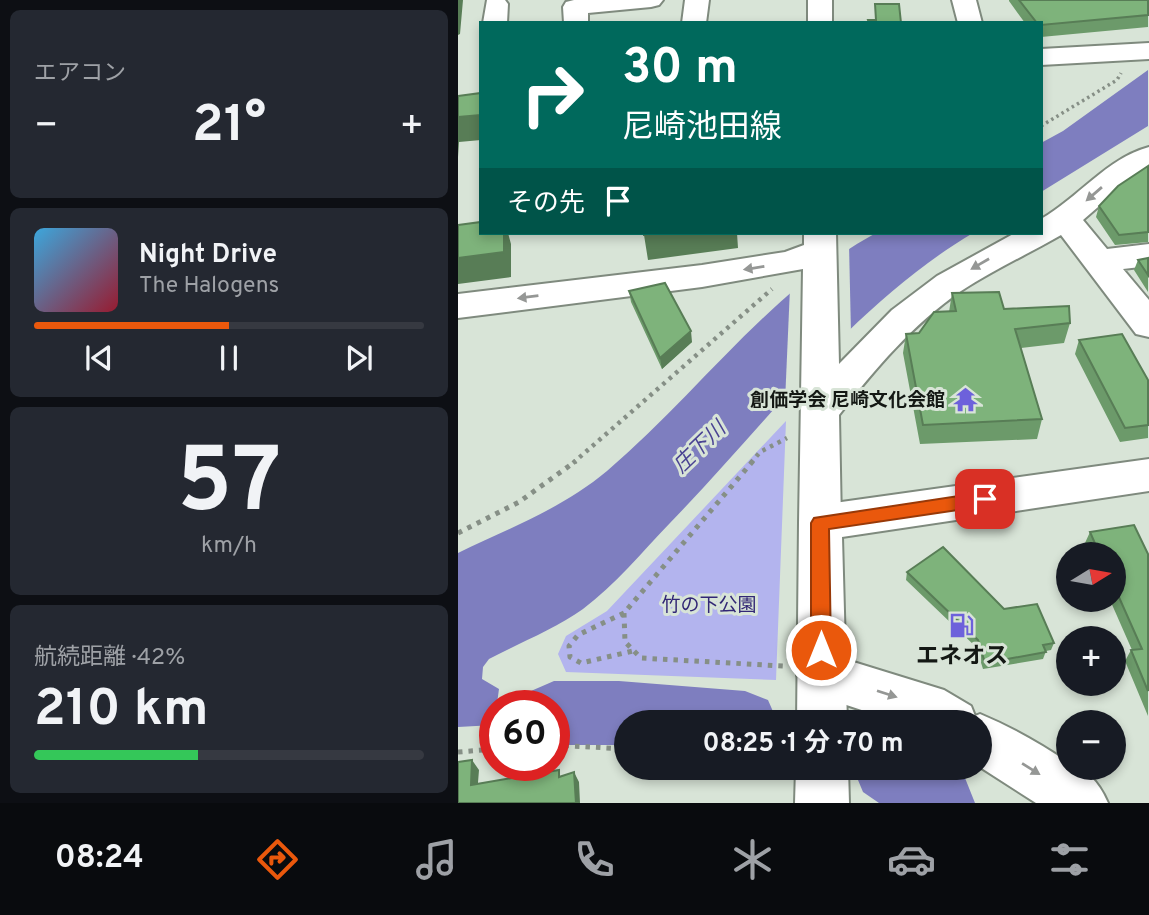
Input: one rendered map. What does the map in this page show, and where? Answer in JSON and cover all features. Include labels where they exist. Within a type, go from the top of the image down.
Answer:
[{"type":"street","points":[[576,21],[575,7],[651,0]]},
{"type":"street","points":[[694,21],[697,0]]},
{"type":"street","points":[[820,0],[820,21]]},
{"type":"street","points":[[964,0],[969,21]]},
{"type":"street","points":[[1043,57],[1141,53]]},
{"type":"street","points":[[1149,156],[1102,187],[1049,228],[1097,261],[1149,325]]},
{"type":"street","points":[[819,395],[842,384],[889,333],[935,293],[977,265],[1035,235]]},
{"type":"street","points":[[458,306],[702,276],[790,262],[820,247],[820,523],[812,690],[883,692],[931,710]]},
{"type":"street","points":[[1097,261],[1149,255]]},
{"type":"street","points":[[820,523],[1149,475]]},
{"type":"street","points":[[992,745],[1081,803]]},
{"type":"path","points":[[1043,125],[1117,80],[1141,53]]},
{"type":"path","points":[[458,533],[519,502],[581,457],[776,285]]},
{"type":"path","points":[[634,651],[581,663],[570,657],[569,646],[578,635],[624,613],[760,452],[788,438]]},
{"type":"path","points":[[624,613],[625,642],[641,658],[812,690]]},
{"type":"path","points":[[570,746],[614,748]]},
{"type":"path","points":[[458,751],[479,750]]},
{"type":"green space","name":"竹の下公園","points":[[786,421],[776,680],[566,672],[558,654],[566,636],[607,611]]},
{"type":"water","points":[[1148,70],[1148,126],[1043,191],[1043,142],[1063,131]]},
{"type":"water","name":"庄下川","points":[[873,235],[970,235],[929,262],[850,330],[595,600],[561,623],[489,659],[483,667],[482,679],[499,690],[479,690],[479,726],[458,727],[458,553],[535,517],[572,496],[607,471],[768,313],[837,257]]},
{"type":"pier","points":[[849,244],[851,334],[785,402],[790,288]]},
{"type":"building","points":[[1019,0],[1148,0],[1148,15],[1043,25],[1043,21],[1035,21]]},
{"type":"building","points":[[875,4],[899,4],[901,21],[868,20],[876,20]]},
{"type":"building","points":[[479,93],[479,115],[458,117],[458,96]]},
{"type":"building","points":[[1148,166],[1148,232],[1119,235],[1099,206],[1118,186]]},
{"type":"building","points":[[479,222],[479,235],[504,235],[504,252],[458,258],[458,225]]},
{"type":"building","points":[[1148,258],[1148,275],[1138,260]]},
{"type":"building","points":[[665,283],[691,331],[660,358],[629,291]]},
{"type":"building","points":[[999,292],[1004,309],[1069,306],[1070,323],[1015,329],[1042,419],[923,425],[906,334],[919,333],[934,312],[956,311],[952,293]]},
{"type":"building","points":[[1122,334],[1148,380],[1148,425],[1125,428],[1079,340]]},
{"type":"building","points":[[1134,525],[1148,554],[1148,691],[1131,650],[1142,649],[1126,612],[1126,542],[1094,542],[1090,532]]},
{"type":"building","points":[[943,547],[1004,609],[1037,604],[1054,643],[1043,645],[1046,652],[985,663],[978,640],[907,572]]},
{"type":"building","points":[[472,760],[471,785],[494,781],[570,781],[570,773],[574,772],[576,803],[458,803],[458,762]]},
{"type":"waterway","points":[[570,713],[614,713]]},
{"type":"waterway","points":[[905,780],[940,803]]},
{"type":"place","name":"創価学会 尼崎文化会館","points":[[965,399]]},
{"type":"place","name":"エネオス","points":[[962,625]]},
{"type":"route","points":[[821,650],[820,523],[985,499]]}]
